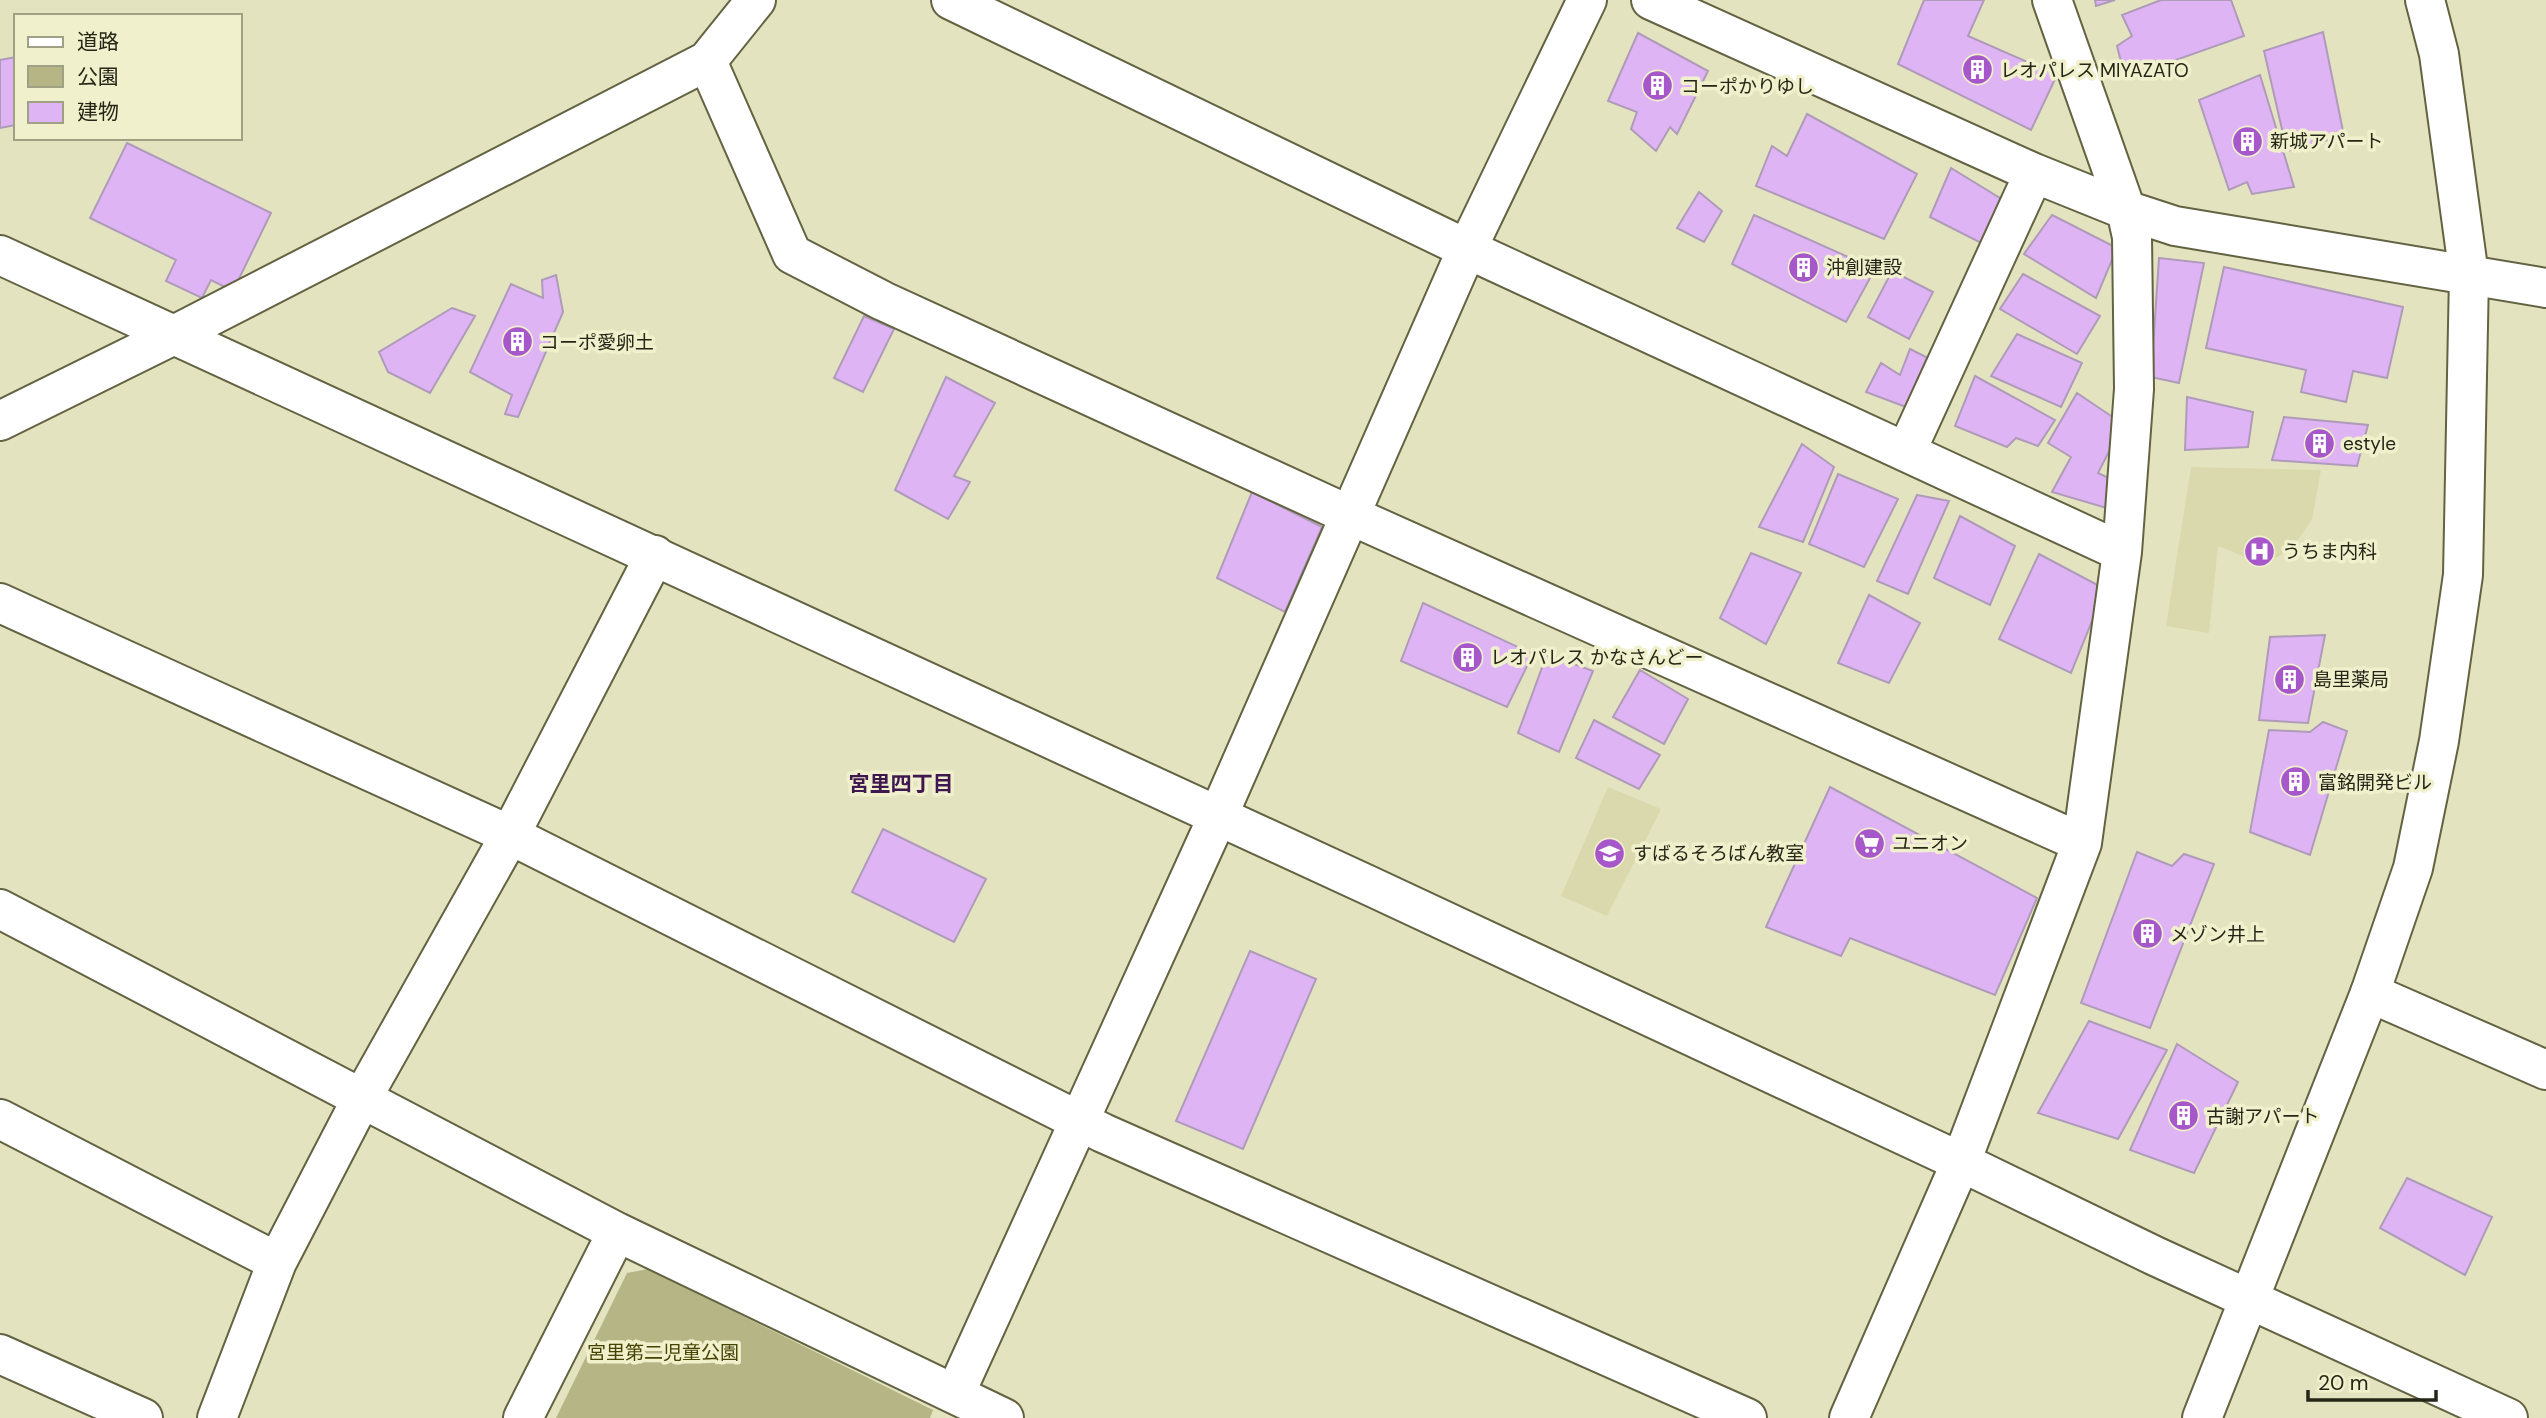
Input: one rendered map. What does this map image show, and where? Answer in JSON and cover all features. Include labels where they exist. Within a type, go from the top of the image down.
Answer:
[{"type":"street","points":[[0,421],[172,336],[707,61],[756,0]]},
{"type":"street","points":[[950,0],[1467,249],[2122,552]]},
{"type":"street","points":[[955,1394],[1218,816],[1467,249],[1587,0]]},
{"type":"street","points":[[1651,0],[2034,173],[2126,210],[2175,226],[2546,288]]},
{"type":"street","points":[[1849,1418],[1961,1162],[2082,843],[2122,552],[2134,389],[2132,237],[2126,210],[2052,0]]},
{"type":"street","points":[[2202,1418],[2250,1300],[2283,1207],[2370,993],[2413,868],[2439,741],[2463,575],[2469,276],[2439,54],[2425,0]]},
{"type":"street","points":[[707,61],[792,254],[883,301],[1351,516],[2082,843]]},
{"type":"street","points":[[1906,452],[2034,173]]},
{"type":"street","points":[[0,255],[1218,816],[1961,1162],[2250,1300],[2508,1418]]},
{"type":"street","points":[[217,1418],[277,1262],[361,1100],[510,835],[655,555]]},
{"type":"street","points":[[0,603],[510,835],[1081,1122],[1747,1418]]},
{"type":"street","points":[[0,909],[617,1232],[1004,1418]]},
{"type":"street","points":[[2370,993],[2546,1070]]},
{"type":"street","points":[[0,1119],[277,1262]]},
{"type":"street","points":[[523,1418],[617,1232]]},
{"type":"street","points":[[0,1354],[143,1418]]},
{"type":"shaded area","name":"うちま内科","points":[[2191,467],[2321,470],[2312,520],[2295,544],[2278,557],[2253,560],[2218,546],[2209,633],[2166,626]]},
{"type":"shaded area","name":"すばるそろばん教室","points":[[1608,787],[1661,809],[1607,916],[1561,896]]},
{"type":"green space","name":"宮里第二児童公園","points":[[648,1269],[933,1410],[930,1418],[556,1418],[627,1273]]},
{"type":"building","name":"レオパレス MIYAZATO","points":[[1924,0],[1984,0],[1968,36],[2057,75],[2031,130],[1898,64]]},
{"type":"building","points":[[2095,0],[2115,0],[2096,6]]},
{"type":"building","points":[[2161,0],[2231,0],[2244,36],[2125,78],[2117,46],[2132,36],[2122,15]]},
{"type":"building","points":[[2323,32],[2344,136],[2287,151],[2264,51]]},
{"type":"building","name":"コーポかりゆし","points":[[1638,33],[1708,71],[1677,134],[1670,127],[1656,151],[1631,129],[1637,112],[1608,101]]},
{"type":"building","points":[[14,57],[14,125],[0,128],[0,60]]},
{"type":"building","name":"新城アパート","points":[[2260,75],[2294,187],[2252,194],[2247,182],[2229,190],[2199,100]]},
{"type":"building","points":[[1807,114],[1917,174],[1884,239],[1756,186],[1772,146],[1787,156]]},
{"type":"building","points":[[127,143],[271,213],[233,291],[211,280],[202,298],[166,281],[176,260],[90,218]]},
{"type":"building","points":[[1951,168],[2008,203],[1989,247],[1930,217]]},
{"type":"building","points":[[1699,192],[1722,211],[1704,242],[1677,228]]},
{"type":"building","name":"沖創建設","points":[[1754,215],[1875,269],[1846,322],[1732,264]]},
{"type":"building","points":[[2052,215],[2117,248],[2096,298],[2024,254]]},
{"type":"building","points":[[2159,258],[2204,263],[2179,383],[2151,377]]},
{"type":"building","points":[[2224,267],[2403,307],[2387,378],[2353,371],[2346,402],[2301,392],[2306,370],[2206,348]]},
{"type":"building","points":[[1892,271],[1933,292],[1909,339],[1868,317]]},
{"type":"building","points":[[2023,274],[2100,316],[2077,354],[2000,309]]},
{"type":"building","name":"コーポ愛卵土","points":[[556,275],[563,312],[518,417],[505,414],[512,395],[470,372],[511,284],[543,298],[542,280]]},
{"type":"building","points":[[452,308],[475,316],[430,393],[388,372],[379,352]]},
{"type":"building","points":[[864,316],[894,329],[863,392],[834,378]]},
{"type":"building","points":[[2017,334],[2082,363],[2061,407],[1991,376]]},
{"type":"building","points":[[1910,349],[1930,359],[1917,380],[1914,410],[1866,392],[1881,363],[1900,375]]},
{"type":"building","points":[[1975,376],[2055,420],[2038,446],[2016,438],[2007,447],[1955,426]]},
{"type":"building","points":[[946,377],[995,403],[954,476],[970,482],[948,519],[895,490]]},
{"type":"building","points":[[2077,393],[2123,424],[2098,473],[2117,482],[2110,509],[2052,492],[2071,457],[2048,443]]},
{"type":"building","points":[[2187,397],[2253,412],[2248,447],[2185,450]]},
{"type":"building","name":"estyle","points":[[2284,417],[2368,425],[2357,466],[2272,460]]},
{"type":"building","points":[[1802,444],[1834,467],[1803,542],[1759,527]]},
{"type":"building","points":[[1838,474],[1898,499],[1864,567],[1809,544]]},
{"type":"building","points":[[1252,492],[1322,527],[1285,612],[1217,578]]},
{"type":"building","points":[[1917,495],[1949,501],[1908,594],[1877,581]]},
{"type":"building","points":[[1960,516],[2015,546],[1990,605],[1934,578]]},
{"type":"building","points":[[1751,553],[1801,573],[1766,644],[1720,618]]},
{"type":"building","points":[[2039,554],[2105,589],[2071,673],[1999,639]]},
{"type":"building","points":[[1869,595],[1920,623],[1889,683],[1838,663]]},
{"type":"building","name":"レオパレス かなさんどー","points":[[1423,603],[1533,654],[1507,707],[1401,661]]},
{"type":"building","name":"島里薬局","points":[[2325,635],[2308,723],[2259,720],[2270,637]]},
{"type":"building","points":[[1547,654],[1593,671],[1559,752],[1518,733]]},
{"type":"building","points":[[1640,670],[1688,699],[1664,744],[1613,717]]},
{"type":"building","points":[[1594,720],[1660,755],[1639,789],[1576,758]]},
{"type":"building","name":"富銘開発ビル","points":[[2323,722],[2347,731],[2310,855],[2250,832],[2269,730],[2310,732]]},
{"type":"building","name":"ユニオン","points":[[1830,787],[2037,898],[1995,995],[1850,938],[1841,956],[1766,927]]},
{"type":"building","points":[[883,829],[986,879],[954,942],[852,892]]},
{"type":"building","name":"メゾン井上","points":[[2137,852],[2172,866],[2184,854],[2214,864],[2150,1028],[2081,1003]]},
{"type":"building","points":[[1250,951],[1316,979],[1243,1149],[1176,1121]]},
{"type":"building","points":[[2089,1021],[2167,1050],[2118,1139],[2038,1113]]},
{"type":"building","name":"古謝アパート","points":[[2177,1044],[2238,1082],[2194,1173],[2130,1150]]},
{"type":"building","points":[[2407,1178],[2492,1217],[2465,1275],[2380,1228]]},
{"type":"place","name":"レオパレス MIYAZATO","points":[[1977,70]]},
{"type":"place","name":"コーポかりゆし","points":[[1658,86]]},
{"type":"place","name":"新城アパート","points":[[2247,141]]},
{"type":"place","name":"沖創建設","points":[[1803,267]]},
{"type":"place","name":"コーポ愛卵土","points":[[517,342]]},
{"type":"place","name":"estyle","points":[[2320,443]]},
{"type":"place","name":"うちま内科","points":[[2259,551]]},
{"type":"place","name":"レオパレス かなさんどー","points":[[1467,657]]},
{"type":"place","name":"島里薬局","points":[[2290,679]]},
{"type":"place","name":"富銘開発ビル","points":[[2295,782]]},
{"type":"place","name":"ユニオン","points":[[1869,843]]},
{"type":"place","name":"すばるそろばん教室","points":[[1610,853]]},
{"type":"place","name":"メゾン井上","points":[[2147,934]]},
{"type":"place","name":"古謝アパート","points":[[2183,1116]]},
{"type":"district","name":"宮里四丁目","points":[[901,784]]}]
